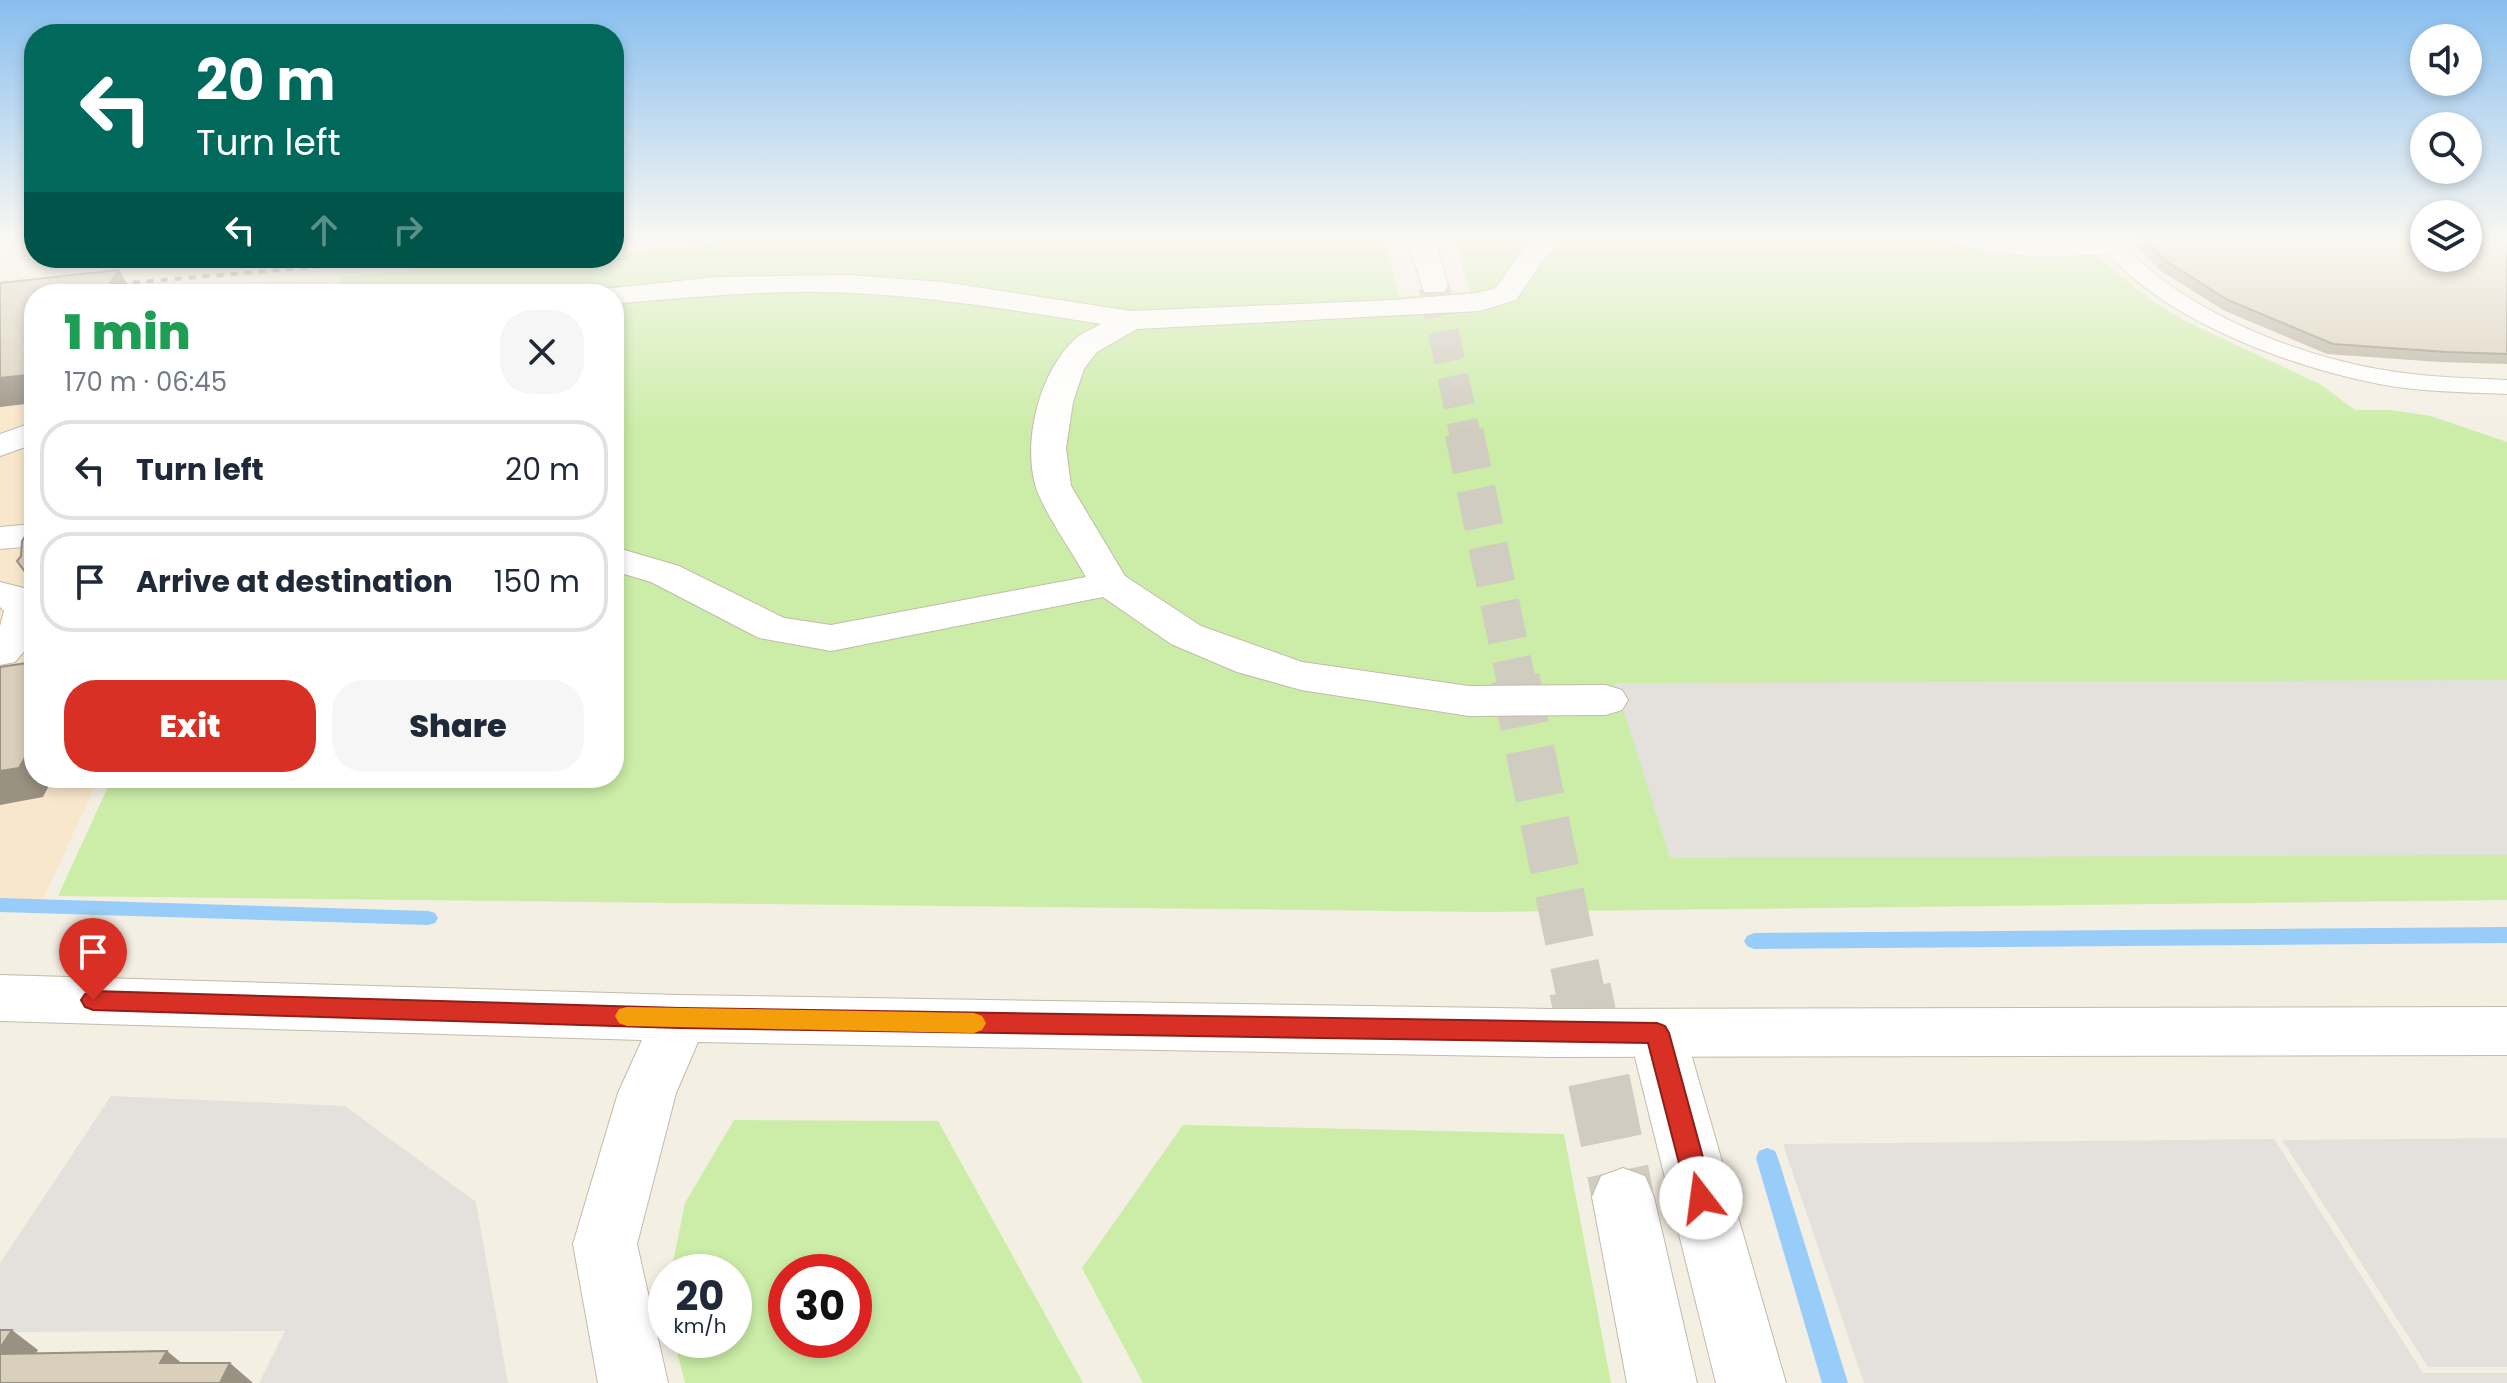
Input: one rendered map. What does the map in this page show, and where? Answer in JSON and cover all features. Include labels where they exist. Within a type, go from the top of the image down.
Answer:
[{"type":"street","points":[[1028,304],[1131,320],[1450,304]]},
{"type":"street","points":[[1131,320],[1086,345],[1068,368],[1056,402],[1049,448],[1053,486],[1110,584],[1186,635],[1252,662],[1301,676],[1469,701],[1606,700]]},
{"type":"street","points":[[0,446],[24,436]]},
{"type":"street","points":[[0,538],[24,536]]},
{"type":"street","points":[[624,562],[665,574],[774,629],[831,638],[1110,584]]},
{"type":"street","points":[[0,586],[24,565]]},
{"type":"street","points":[[0,594],[14,598],[24,608]]},
{"type":"street","points":[[0,652],[24,625]]},
{"type":"street","points":[[0,998],[680,1018],[1657,1033],[2507,1031]]},
{"type":"street","points":[[633,1383],[605,1244],[647,1093],[680,1018]]},
{"type":"street","points":[[1657,1033],[1751,1383]]},
{"type":"street","points":[[1623,1197],[1662,1383]]},
{"type":"lane","points":[[2190,304],[2260,339],[2364,374],[2507,387]]},
{"type":"shaded area","points":[[0,304],[24,304],[24,788],[94,788],[41,903],[0,902]]},
{"type":"shaded area","points":[[2507,680],[2507,855],[1670,858],[1615,683]]},
{"type":"shaded area","points":[[111,1096],[345,1106],[476,1202],[508,1383],[259,1383],[285,1331],[0,1332],[0,1263]]},
{"type":"shaded area","points":[[2507,1138],[2507,1367],[2428,1367],[2282,1140]]},
{"type":"shaded area","points":[[2274,1139],[2423,1373],[2507,1373],[2507,1383],[1864,1383],[1783,1144]]},
{"type":"green space","points":[[624,304],[2156,304],[2189,323],[2320,384],[2355,410],[2391,410],[2431,416],[2507,442],[2507,900],[1484,912],[58,896],[107,788],[624,788]]},
{"type":"green space","points":[[734,1120],[938,1121],[1083,1383],[685,1383],[679,1358],[752,1358],[752,1254],[675,1254],[685,1203]]},
{"type":"green space","points":[[1183,1125],[1564,1134],[1611,1383],[1143,1383],[1082,1268]]},
{"type":"building","points":[[0,304],[24,304],[24,375],[0,378]]},
{"type":"building","points":[[2236,304],[2507,304],[2507,354],[2333,344]]},
{"type":"building","points":[[24,538],[24,570],[17,561],[21,556]]},
{"type":"building","points":[[24,663],[24,759],[19,768],[0,771],[0,667]]},
{"type":"building","points":[[0,1330],[12,1330],[0,1348]]},
{"type":"building","points":[[167,1351],[160,1363],[230,1363],[220,1383],[0,1383],[0,1354]]},
{"type":"waterway","points":[[0,905],[428,918]]},
{"type":"waterway","points":[[1754,941],[2507,935]]},
{"type":"waterway","points":[[1767,1158],[1835,1383]]},
{"type":"tunnel","points":[[1438,304],[1465,434]]},
{"type":"tunnel","points":[[1464,432],[1516,680]]},
{"type":"tunnel","points":[[1515,678],[1580,991]]},
{"type":"tunnel","points":[[1580,989],[1623,1197]]},
{"type":"slow traffic","points":[[627,1016],[974,1023]]},
{"type":"route","points":[[93,1000],[680,1018],[1657,1033],[1701,1198]]}]
